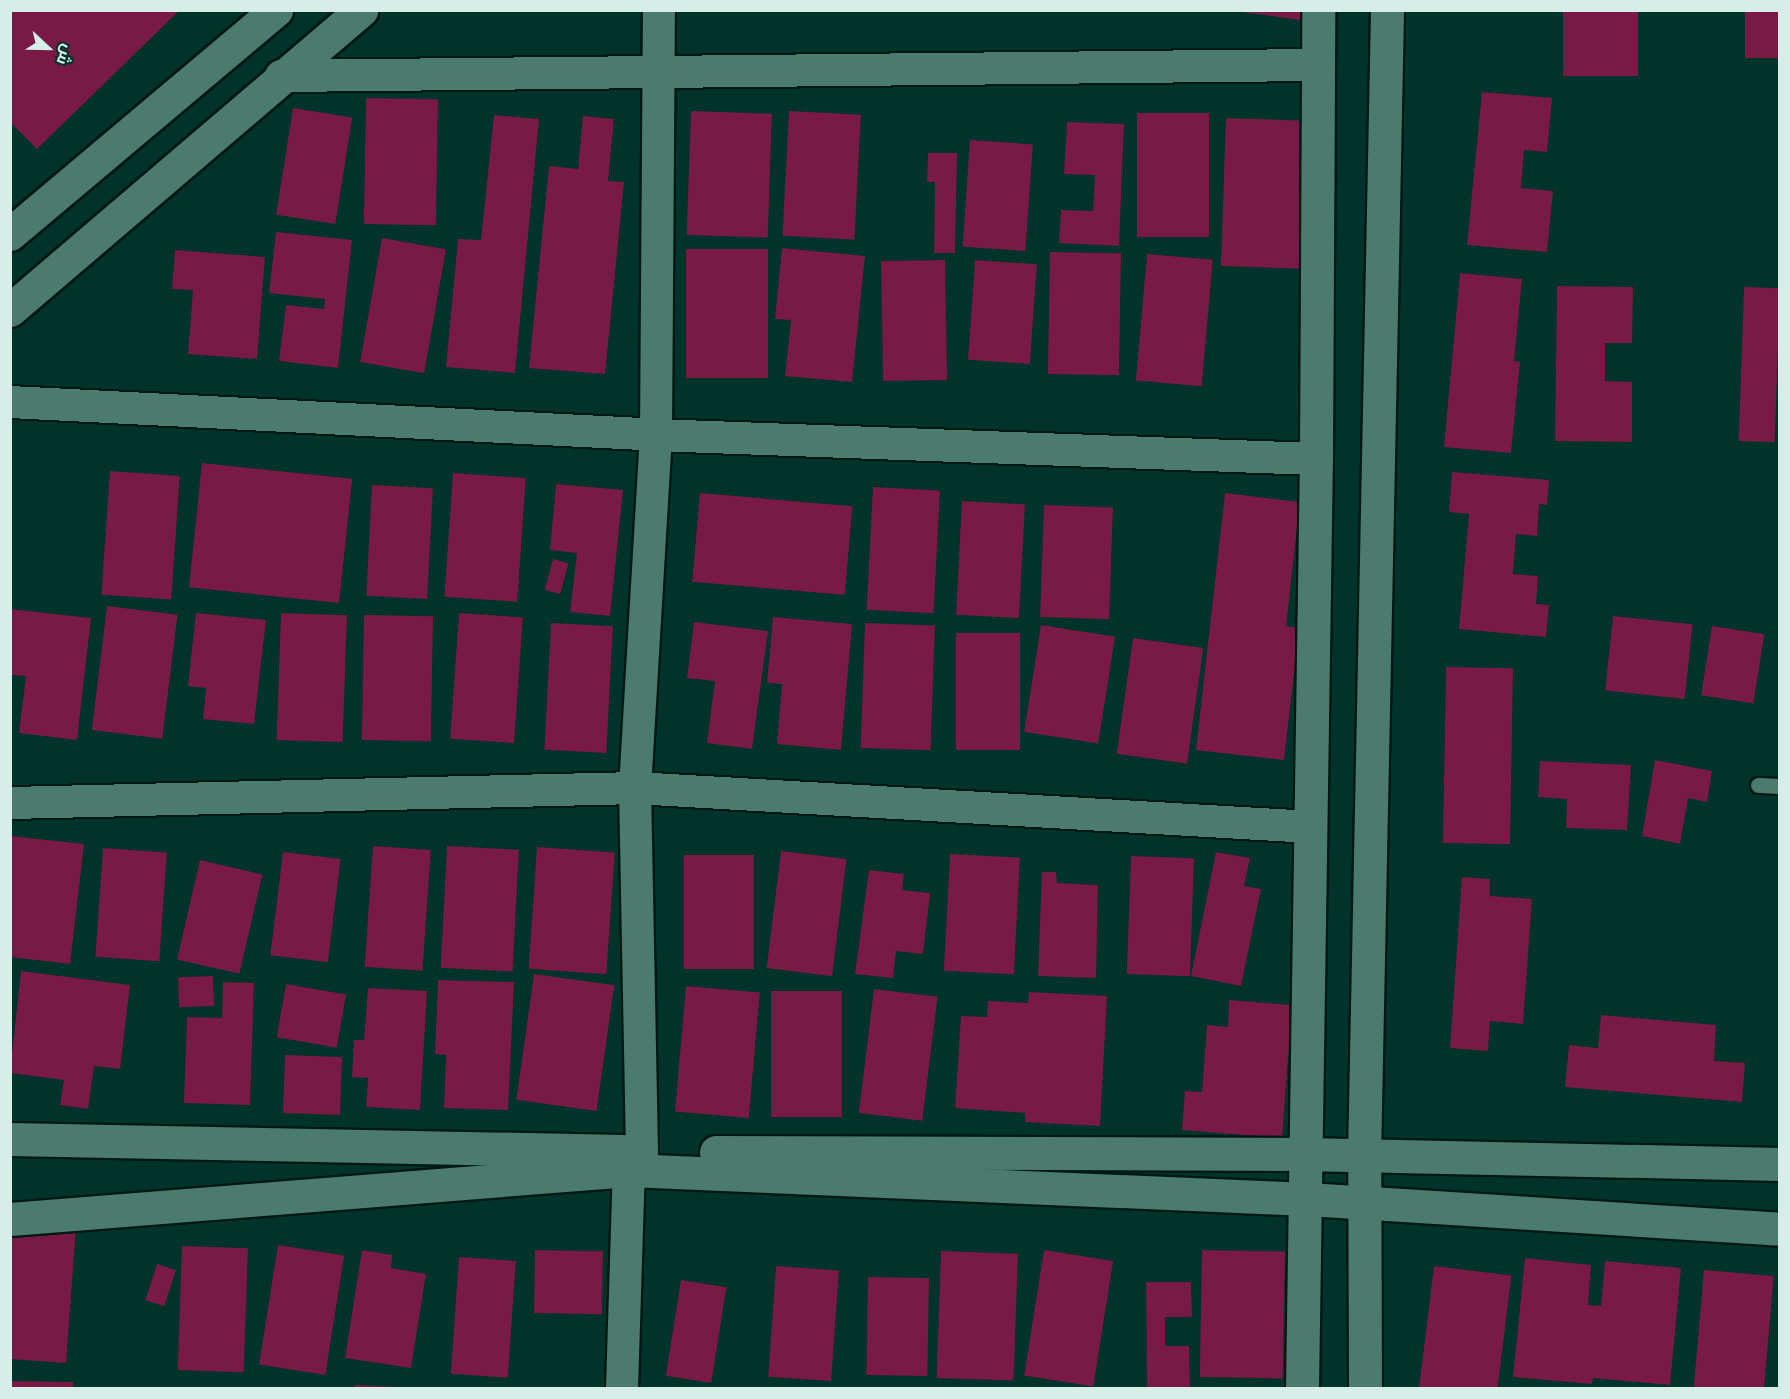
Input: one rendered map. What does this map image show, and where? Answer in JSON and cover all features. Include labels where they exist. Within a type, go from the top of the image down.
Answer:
[{"type":"street","points":[[10,234],[276,10]]},
{"type":"street","points":[[10,310],[281,76],[361,10]]},
{"type":"street","points":[[622,1389],[636,1161],[635,788],[656,433],[659,10]]},
{"type":"street","points":[[1302,1389],[1307,1199],[1304,1154],[1316,459],[1318,10]]},
{"type":"street","points":[[1365,1389],[1364,1157],[1387,10]]},
{"type":"street","points":[[281,76],[659,75],[1318,65]]},
{"type":"street","points":[[10,402],[656,433],[1316,459]]},
{"type":"street","points":[[10,804],[635,788],[1311,826]]},
{"type":"street","points":[[10,1139],[636,1161],[1307,1199],[1779,1229]]},
{"type":"street","points":[[10,1219],[636,1161],[1304,1154],[1779,1164]]},
{"type":"lane","points":[[1758,785],[1779,786]]},
{"type":"building","points":[[10,10],[180,10],[37,149],[10,122]]},
{"type":"building","points":[[1228,10],[1301,10],[1300,20]]},
{"type":"building","points":[[1563,10],[1638,10],[1638,76],[1563,76]]},
{"type":"building","points":[[1745,10],[1780,10],[1780,58],[1745,58]]},
{"type":"building","points":[[1482,92],[1552,98],[1547,152],[1524,150],[1521,188],[1553,191],[1547,252],[1467,245]]},
{"type":"building","points":[[366,98],[438,99],[436,225],[364,224]]},
{"type":"building","points":[[293,108],[352,117],[335,224],[276,215]]},
{"type":"building","points":[[691,111],[772,114],[768,238],[687,235]]},
{"type":"building","points":[[789,111],[861,115],[854,240],[782,236]]},
{"type":"building","points":[[1137,113],[1209,113],[1209,237],[1137,237]]},
{"type":"building","points":[[494,115],[539,119],[515,373],[446,367],[458,239],[481,240]]},
{"type":"building","points":[[583,116],[614,119],[608,181],[624,182],[605,374],[529,368],[549,166],[578,169]]},
{"type":"building","points":[[1226,118],[1308,121],[1303,269],[1221,266]]},
{"type":"building","points":[[1067,122],[1124,124],[1119,246],[1059,243],[1061,210],[1093,211],[1095,175],[1064,174]]},
{"type":"building","points":[[970,140],[1033,144],[1025,251],[963,247]]},
{"type":"building","points":[[928,153],[957,153],[955,253],[934,253],[935,182],[927,182]]},
{"type":"building","points":[[276,232],[352,240],[338,368],[279,361],[286,305],[324,309],[325,299],[269,293]]},
{"type":"building","points":[[382,238],[446,249],[424,373],[360,362]]},
{"type":"building","points":[[782,248],[865,256],[852,382],[785,376],[791,320],[775,319]]},
{"type":"building","points":[[686,249],[768,249],[768,378],[686,378]]},
{"type":"building","points":[[175,250],[265,257],[257,359],[188,354],[193,290],[172,289]]},
{"type":"building","points":[[1050,252],[1121,253],[1119,375],[1048,374]]},
{"type":"building","points":[[1147,254],[1213,260],[1202,386],[1136,381]]},
{"type":"building","points":[[945,260],[947,380],[883,381],[881,261]]},
{"type":"building","points":[[975,260],[1037,264],[1030,364],[968,360]]},
{"type":"building","points":[[1460,273],[1522,279],[1514,361],[1520,362],[1511,453],[1444,447]]},
{"type":"building","points":[[1557,286],[1633,287],[1632,343],[1605,343],[1605,381],[1632,382],[1632,442],[1555,441]]},
{"type":"building","points":[[1744,287],[1780,288],[1775,442],[1739,441]]},
{"type":"building","points":[[202,463],[352,479],[339,603],[189,587]]},
{"type":"building","points":[[110,471],[180,476],[171,600],[101,595]]},
{"type":"building","points":[[1452,472],[1549,480],[1547,505],[1539,504],[1537,536],[1516,534],[1513,574],[1538,576],[1536,604],[1549,605],[1546,637],[1459,629],[1469,514],[1449,512]]},
{"type":"building","points":[[453,473],[526,478],[517,602],[444,597]]},
{"type":"building","points":[[556,484],[623,490],[610,616],[570,612],[577,553],[550,550]]},
{"type":"building","points":[[372,485],[433,488],[427,599],[366,596]]},
{"type":"building","points":[[873,487],[940,491],[933,613],[867,610]]},
{"type":"building","points":[[700,493],[852,506],[845,595],[692,582]]},
{"type":"building","points":[[1225,493],[1300,502],[1286,626],[1299,628],[1284,760],[1196,750]]},
{"type":"building","points":[[962,501],[1025,504],[1019,618],[956,615]]},
{"type":"building","points":[[1044,505],[1113,507],[1109,619],[1040,617]]},
{"type":"building","points":[[553,559],[568,563],[560,594],[545,590]]},
{"type":"building","points":[[107,606],[177,615],[162,739],[92,730]]},
{"type":"building","points":[[10,609],[91,618],[77,740],[19,733],[26,676],[10,675]]},
{"type":"building","points":[[196,613],[266,620],[254,724],[203,719],[206,688],[188,686]]},
{"type":"building","points":[[281,613],[347,615],[343,742],[277,740]]},
{"type":"building","points":[[459,613],[523,617],[514,743],[450,739]]},
{"type":"building","points":[[364,615],[433,616],[431,741],[362,740]]},
{"type":"building","points":[[1613,616],[1693,624],[1685,699],[1605,691]]},
{"type":"building","points":[[773,617],[852,624],[841,750],[777,744],[782,684],[767,683]]},
{"type":"building","points":[[694,622],[768,631],[752,749],[707,743],[715,681],[687,678]]},
{"type":"building","points":[[551,623],[613,626],[606,753],[544,750]]},
{"type":"building","points":[[865,623],[935,625],[931,750],[861,748]]},
{"type":"building","points":[[1041,625],[1115,637],[1098,743],[1024,732]]},
{"type":"building","points":[[1712,626],[1764,634],[1753,703],[1701,695]]},
{"type":"building","points":[[956,633],[1020,633],[1020,750],[956,750]]},
{"type":"building","points":[[1133,638],[1203,648],[1187,764],[1117,754]]},
{"type":"building","points":[[1446,667],[1513,668],[1510,844],[1443,843]]},
{"type":"building","points":[[1655,760],[1712,771],[1707,802],[1688,798],[1680,844],[1642,836]]},
{"type":"building","points":[[1540,761],[1631,765],[1627,830],[1566,828],[1567,799],[1538,797]]},
{"type":"building","points":[[10,836],[84,844],[70,964],[10,957]]},
{"type":"building","points":[[373,846],[431,850],[422,971],[365,967]]},
{"type":"building","points":[[447,846],[519,850],[513,972],[441,968]]},
{"type":"building","points":[[537,847],[615,852],[606,974],[528,969]]},
{"type":"building","points":[[103,848],[167,852],[159,961],[95,957]]},
{"type":"building","points":[[781,851],[847,859],[832,976],[767,968]]},
{"type":"building","points":[[283,852],[341,859],[328,962],[270,955]]},
{"type":"building","points":[[1216,852],[1250,858],[1244,886],[1261,889],[1241,986],[1191,976]]},
{"type":"building","points":[[950,854],[1020,858],[1014,975],[944,971]]},
{"type":"building","points":[[684,855],[754,855],[754,969],[684,969]]},
{"type":"building","points":[[1131,856],[1194,858],[1190,976],[1127,974]]},
{"type":"building","points":[[200,860],[262,874],[239,974],[177,959]]},
{"type":"building","points":[[869,870],[904,874],[902,890],[930,893],[923,954],[896,951],[893,978],[855,974]]},
{"type":"building","points":[[1042,872],[1056,872],[1057,883],[1098,885],[1096,978],[1038,976]]},
{"type":"building","points":[[1462,877],[1490,879],[1490,896],[1532,899],[1523,1024],[1490,1021],[1488,1051],[1450,1048]]},
{"type":"building","points":[[21,971],[130,985],[120,1069],[94,1066],[88,1109],[60,1105],[64,1080],[10,1073]]},
{"type":"building","points":[[534,974],[614,985],[597,1111],[516,1100]]},
{"type":"building","points":[[213,976],[214,1006],[179,1007],[178,977]]},
{"type":"building","points":[[438,980],[514,982],[508,1110],[444,1108],[446,1055],[435,1054]]},
{"type":"building","points":[[223,982],[254,983],[250,1105],[184,1103],[187,1017],[222,1018]]},
{"type":"building","points":[[286,984],[346,995],[337,1048],[277,1037]]},
{"type":"building","points":[[686,986],[760,992],[749,1118],[675,1112]]},
{"type":"building","points":[[368,988],[427,991],[420,1110],[366,1107],[368,1078],[352,1077],[354,1040],[364,1040]]},
{"type":"building","points":[[874,989],[938,997],[922,1121],[859,1113]]},
{"type":"building","points":[[771,991],[842,991],[842,1117],[771,1117]]},
{"type":"building","points":[[1029,992],[1107,996],[1100,1126],[1025,1122],[1025,1113],[955,1108],[961,1016],[987,1017],[988,1001],[1028,1003]]},
{"type":"building","points":[[1229,1000],[1292,1005],[1282,1138],[1182,1130],[1185,1091],[1202,1092],[1207,1025],[1228,1027]]},
{"type":"building","points":[[1601,1015],[1716,1025],[1714,1061],[1745,1063],[1742,1102],[1565,1087],[1569,1045],[1598,1048]]},
{"type":"building","points":[[285,1055],[342,1057],[340,1115],[283,1113]]},
{"type":"building","points":[[10,1223],[76,1228],[66,1363],[10,1359]]},
{"type":"building","points":[[278,1245],[344,1255],[325,1375],[259,1365]]},
{"type":"building","points":[[182,1246],[248,1248],[244,1372],[178,1370]]},
{"type":"building","points":[[362,1250],[392,1255],[391,1268],[426,1274],[411,1368],[345,1358]]},
{"type":"building","points":[[535,1250],[603,1251],[602,1314],[534,1313]]},
{"type":"building","points":[[1044,1250],[1113,1261],[1093,1386],[1024,1375]]},
{"type":"building","points":[[1202,1250],[1285,1251],[1283,1378],[1200,1377]]},
{"type":"building","points":[[941,1251],[1018,1254],[1014,1381],[937,1378]]},
{"type":"building","points":[[459,1257],[516,1261],[508,1378],[451,1374]]},
{"type":"building","points":[[1525,1258],[1591,1265],[1588,1305],[1601,1306],[1605,1261],[1681,1268],[1670,1385],[1593,1378],[1592,1384],[1513,1377]]},
{"type":"building","points":[[157,1264],[176,1270],[164,1306],[145,1300]]},
{"type":"building","points":[[776,1266],[839,1270],[831,1381],[768,1377]]},
{"type":"building","points":[[1434,1266],[1511,1276],[1498,1388],[1419,1388]]},
{"type":"building","points":[[1704,1270],[1774,1276],[1764,1388],[1694,1388]]},
{"type":"building","points":[[868,1277],[929,1278],[927,1376],[866,1375]]},
{"type":"building","points":[[681,1280],[726,1287],[711,1383],[666,1376]]},
{"type":"building","points":[[1146,1282],[1191,1282],[1192,1317],[1165,1317],[1165,1346],[1189,1346],[1190,1388],[1147,1388]]},
{"type":"building","points":[[10,1381],[73,1382],[73,1388],[10,1388]]},
{"type":"building","points":[[355,1385],[401,1387],[401,1388],[355,1388]]}]
